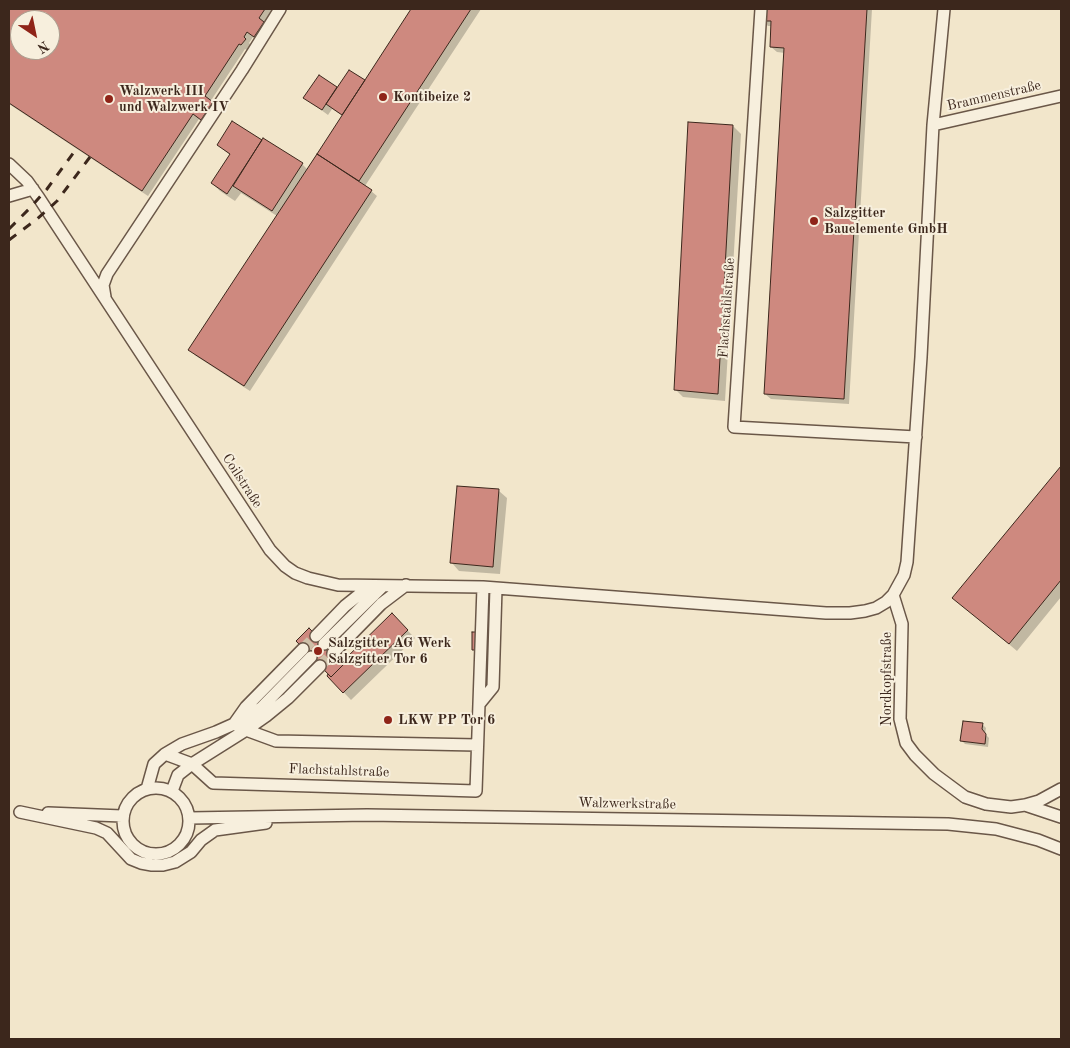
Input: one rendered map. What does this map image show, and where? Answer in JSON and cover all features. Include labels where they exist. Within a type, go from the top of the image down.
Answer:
[{"type":"street","name":"Coilstraße","points":[[108,305],[103,294],[103,285],[107,274],[280,9]]},
{"type":"street","name":"Flachstahlstraße","points":[[760,9],[734,427],[916,437]]},
{"type":"street","points":[[333,653],[381,604],[406,585],[483,586],[850,614],[876,608],[893,595],[898,588],[907,562],[916,437],[933,125],[944,9]]},
{"type":"street","name":"Brammenstraße","points":[[933,125],[1061,96]]},
{"type":"street","name":"Coilstraße","points":[[9,164],[33,189],[253,526],[270,550],[285,566],[308,578],[338,585],[406,585]]},
{"type":"street","points":[[9,196],[33,189]]},
{"type":"street","points":[[370,586],[345,606],[320,640],[382,586]]},
{"type":"street","name":"Flachstahlstraße","points":[[165,754],[192,764],[213,783],[476,791],[483,586]]},
{"type":"street","name":"Flachstahlstraße","points":[[480,703],[493,688],[496,588]]},
{"type":"street","name":"Nordkopfstraße","points":[[893,595],[902,624],[900,719],[906,743],[915,755],[934,774],[965,796],[997,807],[1025,805],[1039,801],[1061,790]]},
{"type":"street","points":[[147,789],[154,764],[165,754],[182,744],[234,724],[246,707],[307,653]]},
{"type":"street","points":[[172,791],[178,775],[246,730],[288,698],[320,666]]},
{"type":"street","name":"Flachstahlstraße","points":[[234,724],[276,741],[477,745]]},
{"type":"street","points":[[159,788],[172,791],[183,800],[188,809],[190,818],[189,830],[176,848],[166,853],[155,855],[139,849],[127,838],[123,827],[122,816],[126,805],[133,796],[147,789],[159,788]]},
{"type":"street","name":"Nordkopfstraße","points":[[1025,805],[1061,817]]},
{"type":"street","points":[[15,812],[122,816]]},
{"type":"street","points":[[15,812],[96,828],[107,833],[131,858],[152,866],[163,866],[175,862],[191,852],[201,840],[215,830],[319,815]]},
{"type":"street","name":"Walzwerkstraße","points":[[190,818],[319,815],[948,824],[1004,831],[1038,840],[1061,849]]},
{"type":"building","name":"Walzwerk III und Walzwerk IV","points":[[9,9],[265,9],[259,18],[264,22],[254,37],[247,32],[244,37],[246,39],[241,45],[239,44],[205,96],[213,102],[201,120],[193,114],[142,191],[9,103]]},
{"type":"building","name":"Kontibeize 2","points":[[411,9],[471,9],[359,181],[317,154]]},
{"type":"building","name":"Salzgitter Bauelemente GmbH","points":[[762,9],[867,9],[844,399],[764,394],[784,48],[770,47],[771,21],[761,21]]},
{"type":"building","points":[[349,70],[365,80],[342,115],[326,104]]},
{"type":"building","points":[[319,75],[337,87],[322,110],[303,98]]},
{"type":"building","points":[[232,121],[262,140],[227,194],[211,183],[230,154],[217,145]]},
{"type":"building","points":[[688,122],[733,125],[718,394],[674,390]]},
{"type":"building","points":[[263,138],[303,163],[272,211],[233,186]]},
{"type":"building","points":[[317,154],[372,190],[244,386],[188,350]]},
{"type":"building","points":[[1061,466],[1061,580],[1009,644],[952,598]]},
{"type":"building","points":[[457,486],[499,489],[493,567],[450,563]]},
{"type":"building","points":[[392,613],[408,630],[343,693],[327,676],[328,674],[331,677],[344,664],[342,662]]},
{"type":"building","name":"Salzgitter AG Werk Salzgitter Tor 6","points":[[309,628],[344,664],[331,677],[296,641]]},
{"type":"building","points":[[472,632],[498,632],[497,650],[472,650]]},
{"type":"building","points":[[963,721],[983,723],[982,729],[986,734],[985,744],[960,741]]},
{"type":"tunnel","points":[[303,649],[316,636]]},
{"type":"tunnel","points":[[311,657],[324,644]]},
{"type":"tunnel","points":[[320,666],[333,653]]},
{"type":"railway","points":[[9,229],[47,189],[77,148]]},
{"type":"railway","points":[[9,240],[57,201],[90,157]]},
{"type":"place","name":"Kontibeize 2","points":[[383,97]]},
{"type":"place","name":"Walzwerk III und Walzwerk IV","points":[[109,99]]},
{"type":"place","name":"Salzgitter Bauelemente GmbH","points":[[814,221]]},
{"type":"place","name":"Salzgitter AG Werk Salzgitter Tor 6","points":[[318,651]]},
{"type":"place","name":"LKW PP Tor 6","points":[[388,720]]}]
